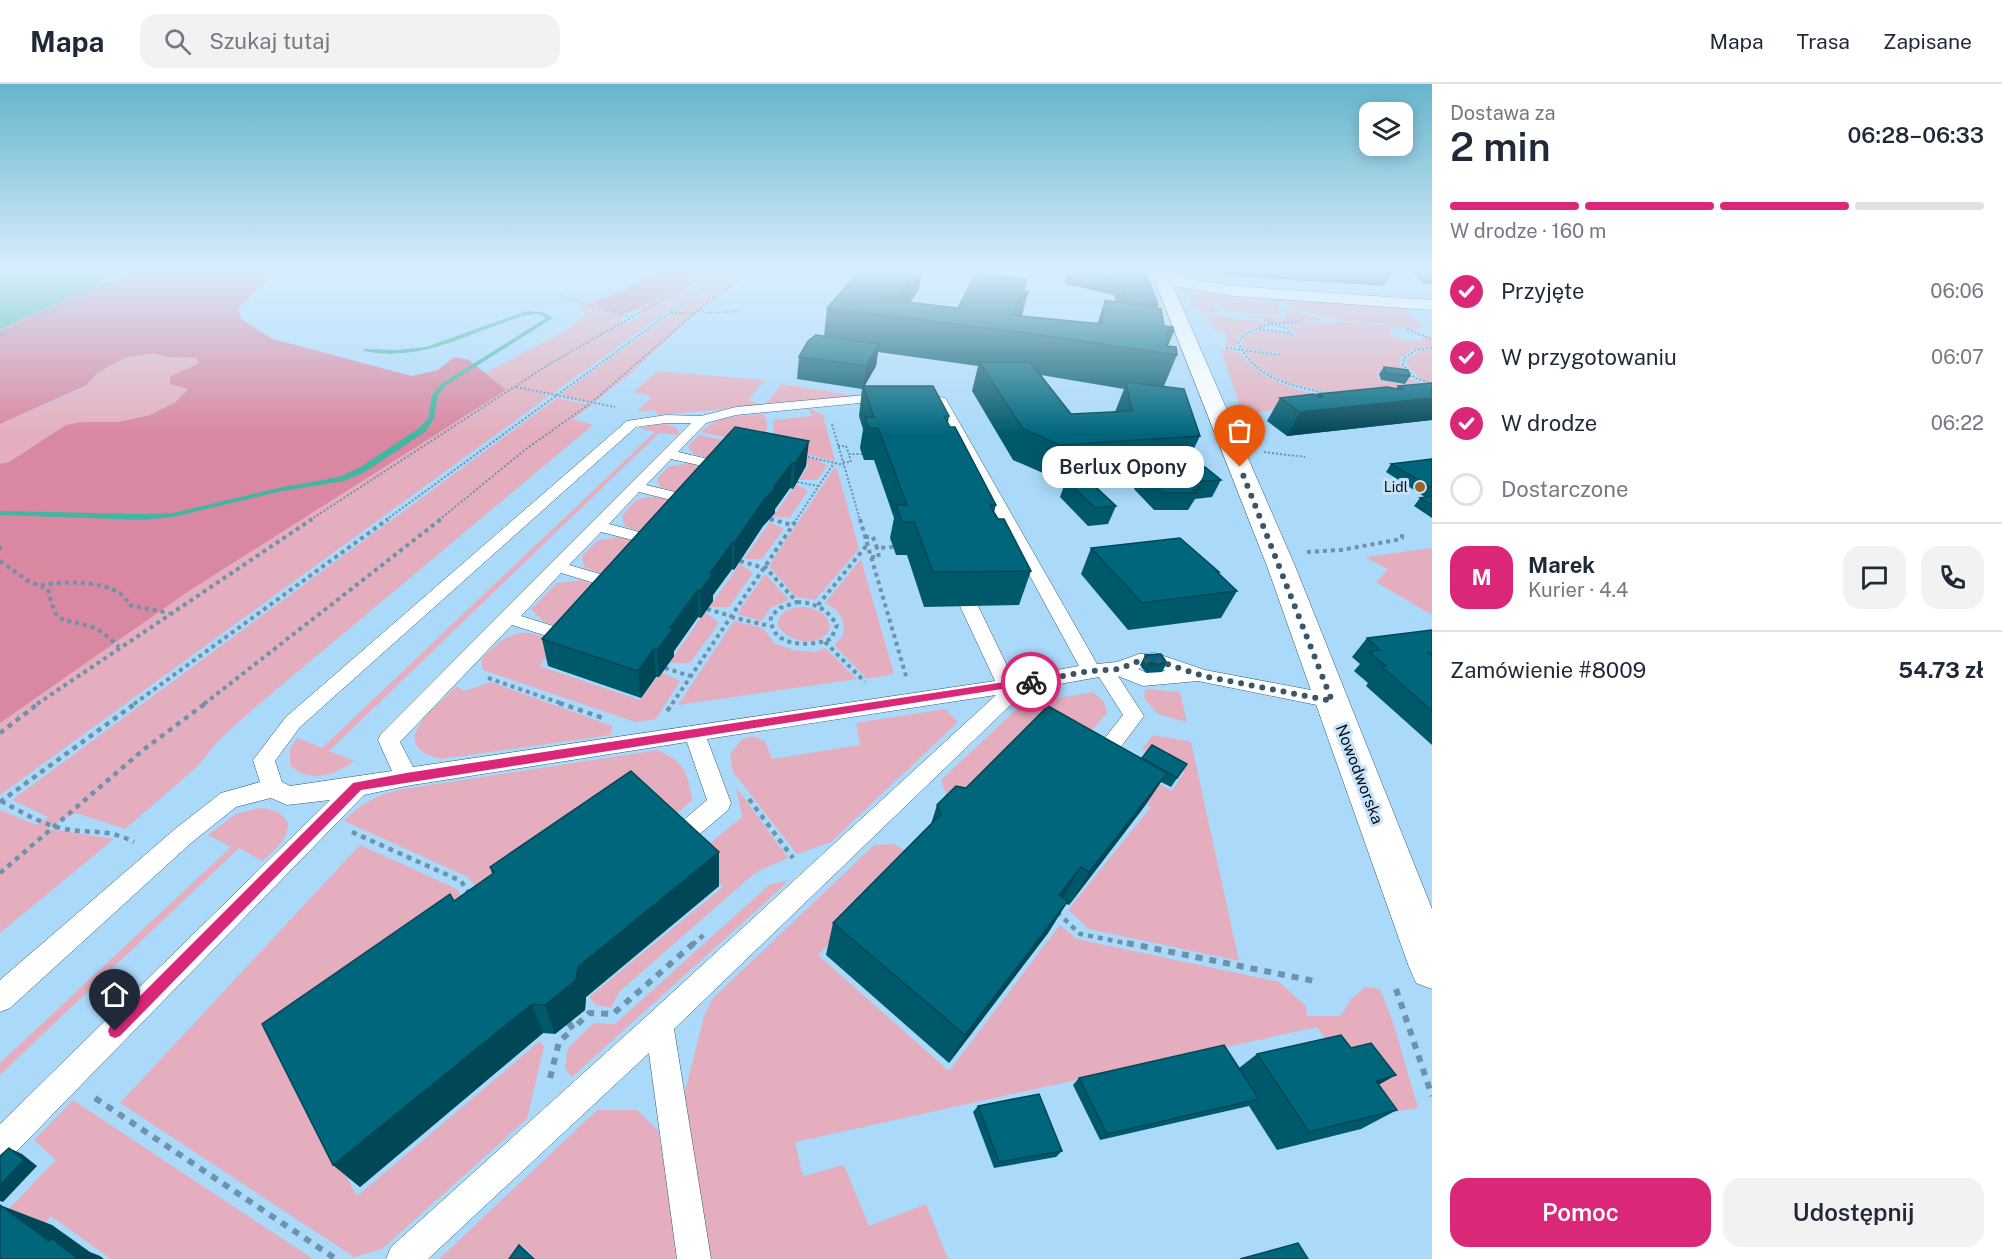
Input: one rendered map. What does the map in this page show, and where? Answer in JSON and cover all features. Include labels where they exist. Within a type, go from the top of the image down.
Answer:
[{"type":"street","name":"Nowodworska","points":[[1182,326],[1332,701],[1432,967]]},
{"type":"lane","points":[[273,788],[264,760],[293,722],[632,424],[653,419],[701,420],[736,411],[826,403],[881,402],[906,396],[941,401],[1134,716],[1088,774]]},
{"type":"lane","points":[[406,777],[389,740],[701,420]]},
{"type":"lane","points":[[668,454],[721,466]]},
{"type":"lane","points":[[636,487],[691,500]]},
{"type":"lane","points":[[598,525],[656,541]]},
{"type":"lane","points":[[558,567],[618,585]]},
{"type":"lane","points":[[969,606],[1013,685]]},
{"type":"lane","points":[[508,618],[572,638]]},
{"type":"lane","points":[[0,998],[160,857],[229,800],[273,788],[287,795],[357,787],[406,777],[1105,670],[1143,679],[1203,676],[1332,701]]},
{"type":"lane","points":[[403,1259],[659,1024],[1013,685]]},
{"type":"lane","points":[[674,842],[720,804],[694,734]]},
{"type":"lane","points":[[0,1146],[357,787]]},
{"type":"lane","points":[[659,1024],[694,1259]]},
{"type":"path","points":[[0,335],[20,326]]},
{"type":"path","points":[[0,733],[50,694],[169,613],[551,363],[614,326]]},
{"type":"path","points":[[160,857],[120,834],[102,829],[71,830],[54,826],[0,801],[651,326]]},
{"type":"path","points":[[0,873],[143,750],[248,671],[480,488],[504,466],[591,403],[680,326]]},
{"type":"path","points":[[1272,326],[1258,329],[1242,337],[1238,342],[1240,349],[1251,364],[1289,384],[1338,395]]},
{"type":"path","points":[[1258,329],[1292,335],[1282,326]]},
{"type":"path","points":[[1406,329],[1432,339]]},
{"type":"path","points":[[1226,348],[1281,355]]},
{"type":"path","points":[[1415,378],[1404,365],[1404,358],[1416,350],[1432,348]]},
{"type":"path","points":[[1405,376],[1432,384]]},
{"type":"path","points":[[1421,386],[1426,383]]},
{"type":"path","points":[[516,387],[615,407]]},
{"type":"path","points":[[826,403],[913,700]]},
{"type":"path","points":[[795,454],[834,463],[851,462],[846,446],[838,446]]},
{"type":"path","points":[[1254,450],[1305,457]]},
{"type":"path","points":[[849,454],[862,454]]},
{"type":"path","points":[[665,715],[834,463]]},
{"type":"path","points":[[797,482],[818,486]]},
{"type":"path","points":[[770,519],[792,525]]},
{"type":"path","points":[[1298,553],[1341,550],[1396,540],[1402,538],[1402,531]]},
{"type":"path","points":[[865,537],[873,537],[879,557],[871,557]]},
{"type":"path","points":[[818,605],[867,545]]},
{"type":"path","points":[[0,546],[0,551]]},
{"type":"path","points":[[876,548],[893,548]]},
{"type":"path","points":[[0,561],[9,570],[48,589],[54,615],[63,622],[94,627],[119,647]]},
{"type":"path","points":[[740,561],[764,567],[797,602]]},
{"type":"path","points":[[39,585],[54,582],[107,587],[124,595],[129,604],[169,613]]},
{"type":"path","points":[[797,602],[818,605],[830,612],[837,625],[831,639],[825,642],[815,646],[792,644],[774,633],[770,626],[771,616],[775,610],[797,602]]},
{"type":"path","points":[[707,609],[770,626]]},
{"type":"path","points":[[825,642],[887,704]]},
{"type":"path","points":[[460,668],[610,720]]},
{"type":"path","points":[[665,668],[691,676]]},
{"type":"path","points":[[742,789],[797,864]]},
{"type":"path","points":[[324,820],[461,881],[474,901]]},
{"type":"path","points":[[1054,909],[1080,934],[1314,981],[1313,977]]},
{"type":"path","points":[[550,1076],[559,1042],[573,1029]]},
{"type":"path","points":[[66,1079],[336,1259]]},
{"type":"shaded area","points":[[7,326],[252,326],[273,339],[412,376],[438,370],[454,357],[469,360],[506,390],[189,591],[0,723],[0,464],[9,462],[66,425],[81,422],[118,422],[150,415],[176,402],[188,389],[170,384],[170,377],[199,363],[196,358],[167,357],[153,353],[125,358],[97,373],[87,385],[0,424],[0,329]]},
{"type":"shaded area","points":[[571,326],[647,326],[552,394],[524,388],[549,396],[0,795],[0,723],[189,591],[505,390],[485,373]]},
{"type":"shaded area","points":[[655,326],[682,326],[630,374],[593,403],[560,395]]},
{"type":"shaded area","points":[[1213,326],[1262,326],[1252,328],[1238,337],[1236,346],[1226,347],[1227,337],[1224,332],[1214,329]]},
{"type":"shaded area","points":[[1289,326],[1385,326],[1408,330],[1394,329],[1387,334],[1402,340],[1421,341],[1424,336],[1431,339],[1432,347],[1413,349],[1400,358],[1399,364],[1409,375],[1377,371],[1379,380],[1406,385],[1406,378],[1421,383],[1403,390],[1329,393],[1287,382],[1270,374],[1256,366],[1245,351],[1280,356],[1281,353],[1242,348],[1242,340],[1256,330],[1288,333],[1289,336],[1295,337],[1295,333]]},
{"type":"shaded area","points":[[1395,326],[1422,326],[1418,330]]},
{"type":"shaded area","points":[[1221,349],[1240,352],[1247,361],[1267,377],[1305,392],[1354,398],[1432,394],[1245,413],[1241,410]]},
{"type":"shaded area","points":[[1422,350],[1432,350],[1432,383],[1421,380],[1407,365],[1408,358]]},
{"type":"shaded area","points":[[153,353],[167,357],[196,358],[200,363],[188,389],[177,402],[150,415],[118,422],[81,422],[66,425],[9,462],[0,464],[0,424],[87,386],[97,373],[125,358]]},
{"type":"shaded area","points":[[658,371],[765,380],[748,400],[758,403],[756,406],[657,415],[656,410],[637,412],[652,397],[633,392]]},
{"type":"shaded area","points":[[782,384],[850,395],[852,396],[764,406]]},
{"type":"shaded area","points":[[557,398],[592,405],[573,419],[593,425],[253,709],[216,743],[198,766],[125,829],[76,813],[45,828],[114,839],[0,933],[0,810],[37,825],[48,817],[12,800]]},
{"type":"shaded area","points":[[809,410],[823,415],[835,461],[774,447],[773,420],[812,416]]},
{"type":"shaded area","points":[[763,414],[767,421],[766,446],[701,432],[722,419]]},
{"type":"shaded area","points":[[662,423],[677,428],[679,435],[659,433],[329,751],[354,761],[339,771],[322,776],[305,774],[290,765],[290,749],[297,738],[322,748],[655,432],[639,428]]},
{"type":"shaded area","points":[[699,435],[818,460],[827,466],[817,480],[799,480],[809,465],[733,448],[721,461],[694,454],[688,447]]},
{"type":"shaded area","points":[[689,463],[713,468],[689,496],[660,487],[657,479],[668,467]]},
{"type":"shaded area","points":[[834,468],[837,469],[859,549],[815,600],[796,597],[769,566]]},
{"type":"shaded area","points":[[796,484],[808,491],[790,517],[773,517]]},
{"type":"shaded area","points":[[646,497],[683,503],[654,535],[624,525],[622,516],[635,501]]},
{"type":"shaded area","points":[[770,522],[784,529],[762,559],[744,559]]},
{"type":"shaded area","points":[[621,536],[647,543],[615,579],[584,567],[582,556],[597,541]]},
{"type":"shaded area","points":[[1432,548],[1432,615],[1376,582],[1388,570],[1366,557]]},
{"type":"shaded area","points":[[861,559],[894,674],[867,679],[834,645],[843,635],[842,619],[838,612],[825,603]]},
{"type":"shaded area","points":[[740,564],[753,573],[729,607],[709,607]]},
{"type":"shaded area","points":[[765,574],[789,600],[770,608],[762,621],[737,614]]},
{"type":"shaded area","points":[[581,580],[608,588],[570,630],[544,622],[531,609],[557,583]]},
{"type":"shaded area","points":[[805,607],[821,612],[829,622],[830,627],[820,639],[804,641],[796,639],[788,636],[778,625],[781,616],[787,610]]},
{"type":"shaded area","points":[[705,612],[719,623],[690,663],[669,663]]},
{"type":"shaded area","points":[[734,621],[763,628],[774,643],[793,650],[815,652],[825,648],[857,679],[678,705]]},
{"type":"shaded area","points":[[519,633],[530,633],[561,642],[539,666],[640,700],[661,672],[680,681],[656,719],[635,722],[483,670],[481,660],[485,655],[503,640]]},
{"type":"shaded area","points":[[491,682],[612,726],[611,735],[441,759],[424,753],[416,745],[415,736],[419,726],[457,686],[464,691]]},
{"type":"shaded area","points":[[1145,689],[1180,692],[1187,722],[1158,714],[1144,698]]},
{"type":"shaded area","points":[[1093,692],[1104,702],[1107,713],[1068,757],[959,813],[948,800],[941,780],[1021,705]]},
{"type":"shaded area","points":[[945,709],[958,722],[831,842],[797,854],[733,772],[730,754],[741,740],[752,736],[765,741],[772,759],[860,745],[856,723]]},
{"type":"shaded area","points":[[1153,735],[1191,742],[1239,961],[1089,929],[1068,910],[1151,807],[1113,784],[1126,766],[1172,791],[1184,772],[1142,749]]},
{"type":"shaded area","points":[[658,750],[674,759],[683,769],[689,782],[692,800],[661,828],[490,905],[468,877],[344,821],[371,800],[403,789]]},
{"type":"shaded area","points":[[736,787],[788,858],[756,872],[619,992],[611,1008],[596,1005],[589,997],[723,887],[693,857],[742,817]]},
{"type":"shaded area","points":[[258,808],[276,812],[283,816],[288,824],[286,835],[276,849],[263,861],[239,848],[0,1075],[0,1063],[231,847],[208,835],[236,814]]},
{"type":"shaded area","points":[[894,844],[913,856],[818,955],[949,1071],[1060,925],[1077,939],[1279,982],[1306,1006],[1307,1016],[1340,1016],[1352,998],[1366,987],[1380,989],[1394,1025],[1418,1108],[1380,1114],[1317,1027],[795,1142],[803,1176],[844,1165],[869,1226],[926,1204],[948,1259],[711,1259],[683,1099],[704,1016],[712,999],[874,845]]},
{"type":"shaded area","points":[[360,845],[457,889],[473,917],[278,1050],[357,1196],[540,1041],[544,1047],[527,1119],[382,1249],[354,1257],[120,1103]]},
{"type":"shaded area","points":[[788,880],[572,1077],[565,1069],[568,1048],[594,1023],[615,1024],[769,885]]},
{"type":"shaded area","points":[[73,1100],[313,1259],[111,1259],[51,1216],[12,1259],[0,1218],[56,1160],[34,1140]]},
{"type":"shaded area","points":[[597,1110],[637,1110],[658,1130],[680,1259],[536,1259],[522,1245],[511,1259],[439,1259]]},
{"type":"building","points":[[968,326],[1173,327],[1174,331],[1166,330],[1168,340],[1166,346],[1176,347],[1177,355]]},
{"type":"building","points":[[816,335],[879,344],[866,366],[799,357],[808,341]]},
{"type":"building","points":[[979,362],[1030,362],[1071,414],[1132,411],[1126,382],[1184,389],[1200,436],[1060,445],[1023,429]]},
{"type":"building","points":[[1384,367],[1408,370],[1410,376],[1385,373]]},
{"type":"building","points":[[1432,383],[1432,398],[1300,412],[1280,398],[1314,394],[1324,397],[1318,394],[1387,387],[1403,389],[1398,386]]},
{"type":"building","points":[[863,386],[933,386],[949,416],[944,416],[950,427],[955,427],[996,505],[990,505],[994,513],[998,519],[1004,519],[1031,571],[933,572],[914,522],[902,522],[896,505],[907,505],[878,428],[869,429],[865,417],[874,417]]},
{"type":"building","points":[[735,427],[809,441],[795,464],[792,463],[710,573],[713,574],[670,628],[673,629],[638,671],[542,639]]},
{"type":"building","points":[[1432,459],[1432,488],[1391,464]]},
{"type":"building","points":[[1205,467],[1221,480],[1192,482],[1200,489],[1193,490],[1197,493],[1162,493],[1141,472]]},
{"type":"building","points":[[1085,477],[1116,506],[1095,508],[1066,480]]},
{"type":"building","points":[[1432,496],[1432,505],[1420,498]]},
{"type":"building","points":[[1180,538],[1237,591],[1142,603],[1091,548]]},
{"type":"building","points":[[1432,630],[1432,653],[1428,653],[1432,656],[1432,711],[1382,667],[1386,666],[1369,652],[1380,650],[1367,638]]},
{"type":"building","points":[[1161,654],[1167,663],[1151,664],[1145,655]]},
{"type":"building","points":[[1048,706],[1167,773],[1089,872],[1081,867],[1059,895],[1068,901],[965,1035],[833,923],[941,814],[937,805],[956,786],[966,788]]},
{"type":"building","points":[[1152,745],[1187,764],[1177,778],[1142,758]]},
{"type":"building","points":[[631,771],[719,852],[578,967],[576,980],[545,1005],[532,1004],[333,1165],[262,1024],[450,894],[454,901],[495,872],[490,867]]},
{"type":"building","points":[[1341,1035],[1351,1048],[1371,1043],[1396,1075],[1376,1081],[1397,1110],[1309,1132],[1257,1054]]},
{"type":"building","points":[[1224,1045],[1259,1099],[1107,1134],[1079,1078]]},
{"type":"building","points":[[1039,1094],[1062,1151],[999,1162],[978,1106]]},
{"type":"building","points":[[9,1148],[24,1160],[0,1185],[0,1156]]},
{"type":"building","points":[[0,1205],[49,1241],[51,1238],[78,1259],[0,1259]]},
{"type":"building","points":[[1298,1243],[1308,1259],[1240,1259]]},
{"type":"building","points":[[519,1245],[534,1259],[509,1259]]},
{"type":"waterway","points":[[366,350],[396,352],[419,350],[439,346],[489,326]]},
{"type":"waterway","points":[[0,513],[143,517],[173,515],[278,490],[341,479],[362,470],[422,430],[431,419],[435,395],[443,385],[537,326]]},
{"type":"way so far","points":[[1031,682],[1090,671],[1119,669],[1139,661],[1155,660],[1203,676],[1332,701],[1281,566],[1240,467]]},
{"type":"place","name":"Berlux Opony","points":[[1240,467]]},
{"type":"place","name":"Lidl","points":[[1420,487]]},
{"type":"route","points":[[115,1031],[357,787],[406,777],[1031,682]]}]
